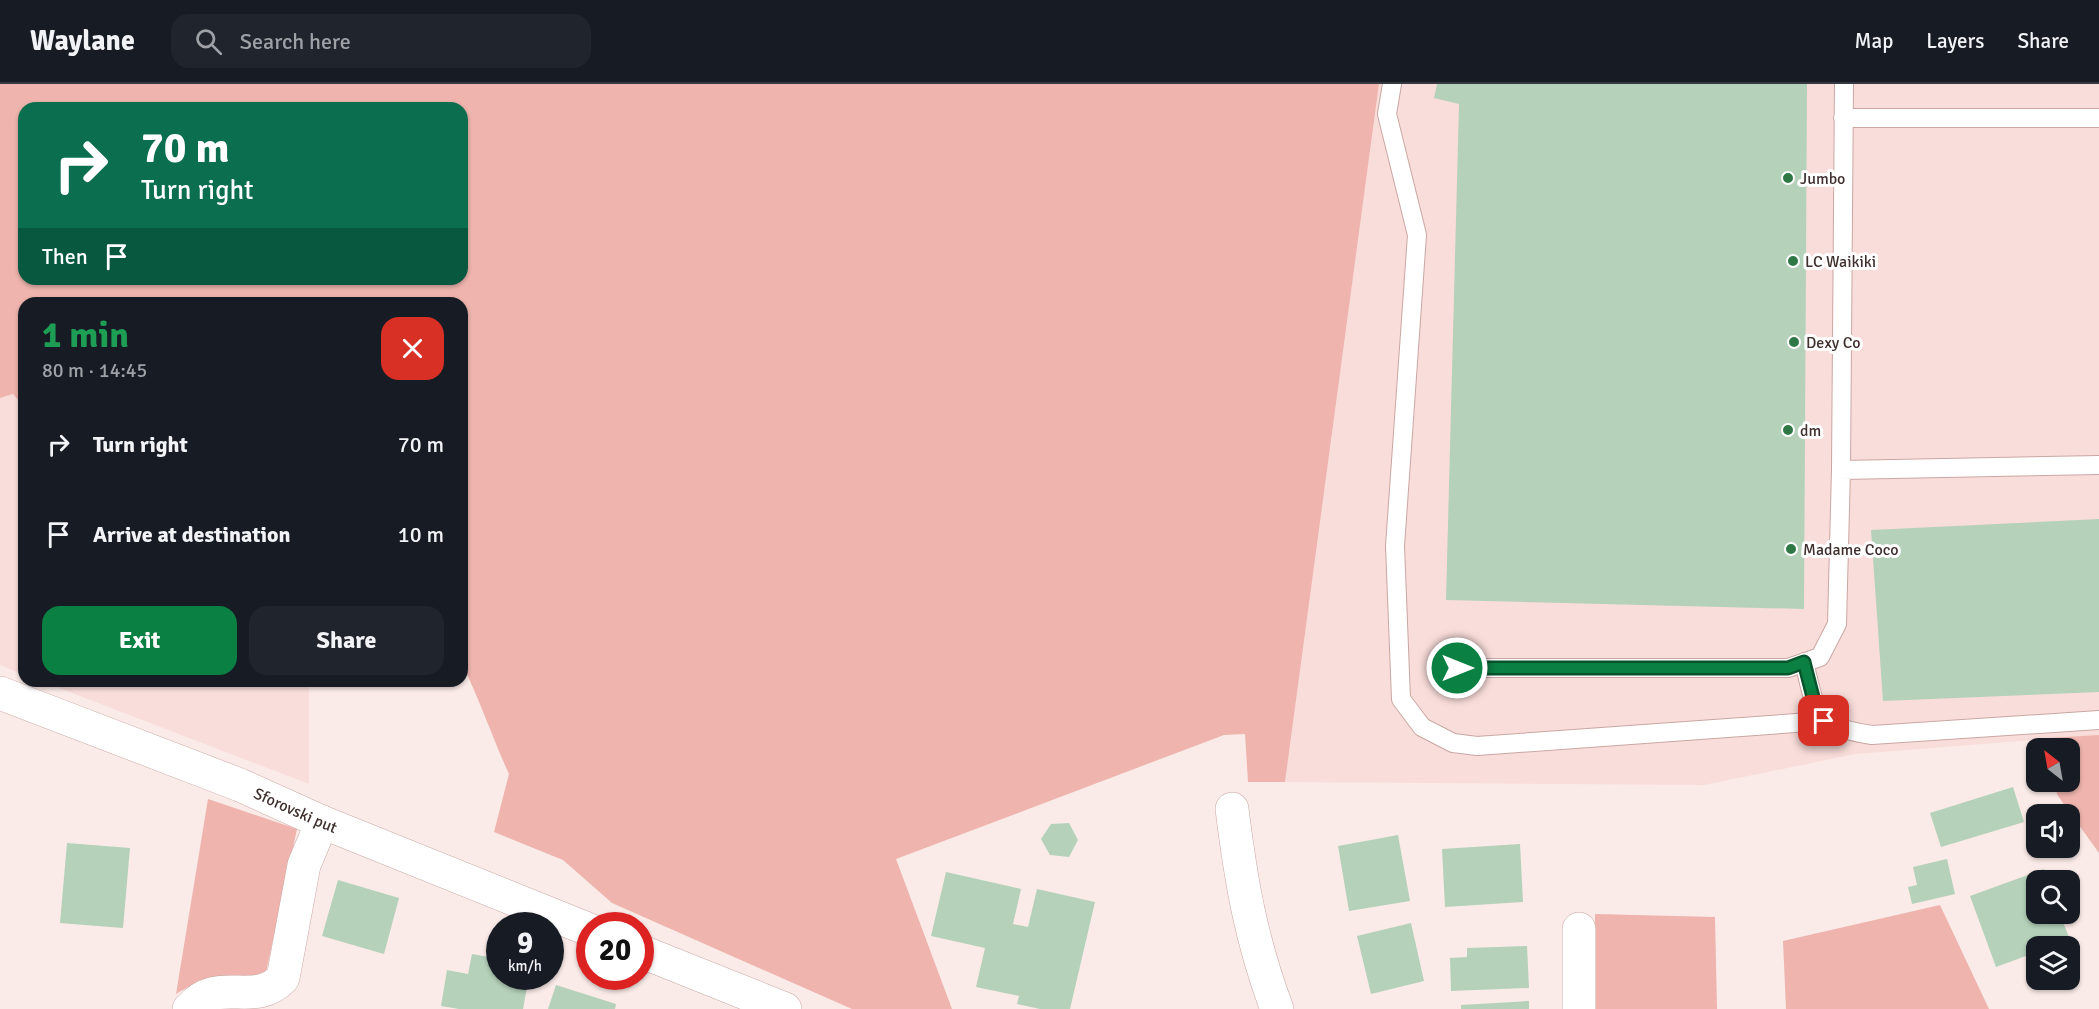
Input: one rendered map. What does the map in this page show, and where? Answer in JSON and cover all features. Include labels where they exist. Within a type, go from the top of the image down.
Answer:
[{"type":"street","name":"Sforovski put","points":[[0,693],[240,785],[322,822],[576,924]]},
{"type":"street","points":[[1232,809],[1244,899],[1259,960],[1277,1009]]},
{"type":"street","points":[[189,1009],[197,1000],[212,993],[258,996],[275,988],[283,978],[304,865],[322,822]]},
{"type":"street","points":[[1579,929],[1579,1009]]},
{"type":"street","points":[[654,957],[785,1009]]},
{"type":"lane","points":[[1392,84],[1387,114],[1417,235],[1395,546],[1401,699],[1422,727],[1453,743],[1477,746],[1824,721],[1847,731],[1872,735],[2099,720]]},
{"type":"lane","points":[[1457,668],[1788,668],[1820,657],[1837,624],[1841,470],[1844,84]]},
{"type":"lane","points":[[1843,118],[2099,118]]},
{"type":"lane","points":[[1841,470],[2099,465]]},
{"type":"lane","points":[[1804,662],[1815,705],[1824,721]]},
{"type":"shaded area","points":[[0,84],[1379,84],[1285,782],[1248,782],[1245,734],[1224,735],[896,859],[952,1009],[852,1009],[654,922],[654,912],[632,912],[612,903],[563,860],[494,832],[509,774],[468,676],[468,297],[18,297],[18,400],[13,394],[0,398]]},
{"type":"shaded area","points":[[1379,84],[2099,84],[2099,735],[2026,738],[2026,741],[1856,754],[1704,785],[1285,782]]},
{"type":"shaded area","points":[[13,394],[18,400],[18,672],[0,665],[0,398]]},
{"type":"shaded area","points":[[57,687],[309,687],[309,784]]},
{"type":"shaded area","points":[[2099,735],[2099,853],[2080,827],[2080,804],[2064,804],[2056,792],[2080,792],[2080,738],[2049,738]]},
{"type":"shaded area","points":[[208,799],[297,829],[265,977],[208,980],[176,994]]},
{"type":"shaded area","points":[[1940,905],[1989,1009],[1786,1009],[1783,941]]},
{"type":"shaded area","points":[[1595,914],[1715,917],[1717,1009],[1595,1009]]},
{"type":"building","points":[[1437,84],[1807,84],[1804,609],[1446,600],[1459,104],[1434,98]]},
{"type":"building","points":[[2099,519],[2099,692],[1883,701],[1871,530]]},
{"type":"building","points":[[2013,787],[2024,822],[1941,847],[1930,813]]},
{"type":"building","points":[[1069,823],[1078,840],[1069,857],[1050,855],[1041,839],[1051,824]]},
{"type":"building","points":[[1398,835],[1410,901],[1349,911],[1338,846]]},
{"type":"building","points":[[67,843],[130,848],[123,928],[60,923]]},
{"type":"building","points":[[1520,844],[1523,902],[1445,907],[1442,849]]},
{"type":"building","points":[[1947,859],[1955,894],[1912,904],[1908,887],[1917,885],[1913,867]]},
{"type":"building","points":[[946,872],[1021,889],[1013,924],[1028,927],[1037,889],[1095,902],[1070,1009],[1040,1009],[1017,1004],[1019,996],[976,987],[985,948],[931,936]]},
{"type":"building","points":[[2026,876],[2026,924],[2064,924],[2068,936],[2026,936],[2026,956],[1996,967],[1970,896]]},
{"type":"building","points":[[338,880],[399,898],[384,954],[322,936]]},
{"type":"building","points":[[1411,923],[1424,981],[1371,994],[1357,936]]},
{"type":"building","points":[[1527,946],[1529,988],[1451,991],[1450,958],[1467,957],[1467,948]]},
{"type":"building","points":[[472,954],[486,956],[486,990],[526,990],[523,1009],[459,1009],[441,1006],[447,970],[468,974]]},
{"type":"building","points":[[564,988],[616,1004],[615,1009],[548,1009],[554,990],[564,990]]},
{"type":"building","points":[[1529,1001],[1529,1009],[1461,1009],[1461,1005]]},
{"type":"place","name":"Jumbo","points":[[1788,178]]},
{"type":"place","name":"LC Waikiki","points":[[1793,261]]},
{"type":"place","name":"Dexy Co","points":[[1794,342]]},
{"type":"place","name":"dm","points":[[1788,430]]},
{"type":"place","name":"Madame Coco","points":[[1791,549]]},
{"type":"route","points":[[1457,668],[1788,668],[1804,662],[1815,705],[1824,721]]}]
